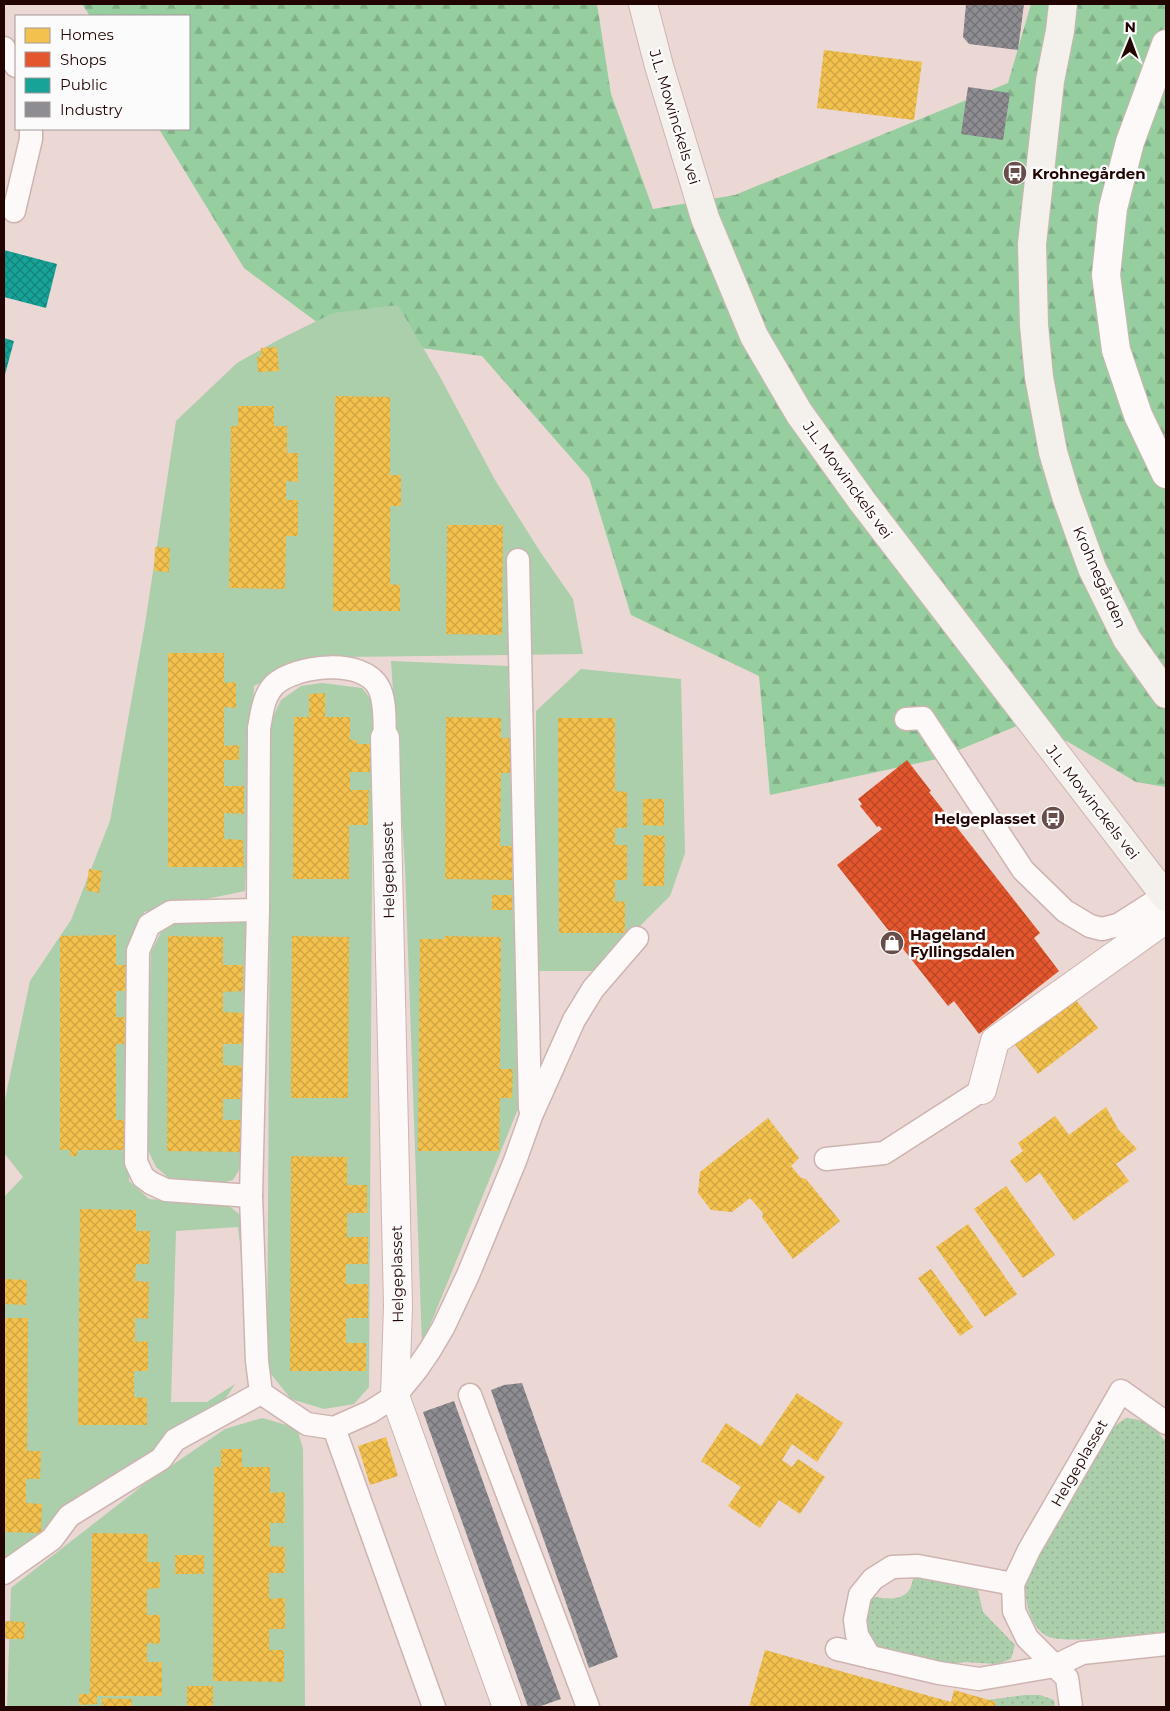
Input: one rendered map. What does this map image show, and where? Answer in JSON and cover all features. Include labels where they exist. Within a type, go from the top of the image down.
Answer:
[{"type":"main road","name":"J.L. Mowinckels vei","points":[[643,4],[659,66],[705,218],[754,336],[794,405],[862,502],[1166,904]]},
{"type":"main road","name":"Krohnegården","points":[[1063,4],[1060,31],[1050,81],[1032,244],[1034,325],[1039,377],[1053,452],[1066,496],[1092,568],[1127,640],[1166,694]]},
{"type":"street","points":[[1166,44],[1130,142],[1113,208],[1106,275],[1116,350],[1138,415],[1166,474]]},
{"type":"street","name":"Helgeplasset","points":[[385,738],[398,1296],[395,1396],[507,1707]]},
{"type":"street","points":[[982,1090],[995,1041],[1166,904]]},
{"type":"lane","points":[[4,48],[15,64]]},
{"type":"lane","points":[[14,211],[31,139],[31,130]]},
{"type":"lane","points":[[518,560],[531,1116]]},
{"type":"lane","name":"Helgeplasset","points":[[261,1393],[257,1361],[251,1196],[258,910],[259,728],[264,701],[275,685],[300,671],[328,667],[357,671],[368,676],[379,687],[383,705],[385,738]]},
{"type":"lane","points":[[906,719],[923,718],[1023,870],[1065,911],[1090,926],[1102,929],[1118,925],[1166,904]]},
{"type":"lane","points":[[251,1196],[166,1190],[142,1177],[136,1162],[138,950],[149,924],[171,912],[258,910]]},
{"type":"lane","points":[[4,1573],[52,1539],[69,1516],[161,1460],[175,1440],[261,1393],[307,1424],[334,1428],[370,1412],[395,1396],[417,1369],[443,1328],[468,1275],[515,1161],[531,1116],[574,1020],[593,989],[637,938]]},
{"type":"lane","points":[[826,1159],[884,1153],[982,1090]]},
{"type":"lane","name":"Helgeplasset","points":[[1071,1707],[1067,1678],[1027,1638],[1014,1611],[1013,1584],[1029,1550],[1121,1391],[1166,1422]]},
{"type":"lane","points":[[470,1395],[588,1707]]},
{"type":"lane","points":[[334,1428],[434,1707]]},
{"type":"lane","points":[[870,1657],[857,1635],[856,1620],[860,1595],[873,1579],[892,1567],[918,1566],[1013,1584]]},
{"type":"lane","points":[[837,1650],[939,1673],[979,1679],[1056,1666],[1082,1653],[1166,1644]]},
{"type":"green space","points":[[82,4],[597,4],[611,94],[653,209],[735,195],[1008,83],[1031,4],[1166,4],[1166,787],[1136,782],[1031,720],[937,759],[770,795],[759,676],[631,615],[589,478],[482,356],[337,337],[244,268],[160,130],[190,130],[190,15],[89,15]]},
{"type":"green space","points":[[398,305],[439,375],[495,480],[539,550],[573,599],[583,654],[342,657],[288,669],[254,686],[245,891],[144,912],[129,1181],[149,1199],[229,1206],[243,1217],[249,1256],[241,1254],[238,1227],[176,1231],[171,1402],[207,1402],[235,1384],[222,1404],[93,1490],[4,1579],[4,1197],[23,1177],[4,1153],[4,1104],[30,981],[71,920],[110,821],[145,624],[176,421],[237,363],[278,340],[333,313]]},
{"type":"green space","points":[[391,661],[508,666],[518,1109],[422,1345],[405,868]]},
{"type":"green space","points":[[581,669],[681,679],[685,853],[670,896],[595,971],[535,971],[536,711]]},
{"type":"green space","points":[[322,683],[362,688],[373,702],[369,1387],[354,1404],[324,1409],[291,1399],[267,1369],[271,721],[281,700],[301,686]]},
{"type":"green space","points":[[252,920],[245,1160],[233,1180],[218,1184],[171,1180],[156,1167],[145,1144],[151,952],[162,930],[179,921]]},
{"type":"green space","points":[[262,1418],[297,1428],[303,1449],[305,1707],[7,1707],[11,1588],[146,1483],[225,1429]]},
{"type":"green space","points":[[1126,1418],[1139,1420],[1149,1425],[1166,1442],[1166,1632],[1085,1639],[1047,1636],[1032,1619],[1027,1604],[1024,1581],[1099,1443],[1116,1425]]},
{"type":"green space","points":[[915,1573],[976,1582],[983,1612],[1015,1645],[1011,1659],[997,1664],[964,1662],[947,1665],[880,1653],[864,1626],[868,1596],[891,1599],[902,1596],[910,1589]]},
{"type":"green space","points":[[1040,1695],[1054,1700],[1055,1707],[995,1707],[996,1702],[987,1700]]},
{"type":"building: Homes","points":[[824,50],[922,62],[914,120],[817,108]]},
{"type":"building: Homes","points":[[277,347],[279,371],[258,372],[257,357],[261,357],[261,348]]},
{"type":"building: Homes","points":[[335,396],[390,397],[390,475],[401,475],[401,506],[390,506],[390,584],[400,585],[400,611],[333,611]]},
{"type":"building: Homes","points":[[238,406],[274,406],[274,426],[287,426],[287,453],[298,453],[298,482],[286,481],[286,500],[298,500],[298,536],[286,536],[285,589],[229,588],[231,426],[238,426]]},
{"type":"building: Homes","points":[[447,525],[503,525],[502,635],[446,634]]},
{"type":"building: Homes","points":[[155,547],[170,548],[169,572],[154,571]]},
{"type":"building: Homes","points":[[168,653],[224,653],[224,683],[236,682],[236,708],[224,707],[224,746],[239,745],[239,760],[224,760],[224,786],[244,786],[244,814],[224,813],[224,839],[243,840],[244,867],[168,867]]},
{"type":"building: Homes","points":[[325,693],[325,717],[350,717],[350,740],[357,740],[357,744],[370,744],[370,772],[350,772],[350,790],[369,790],[368,825],[349,825],[349,879],[293,879],[294,717],[309,717],[309,694]]},
{"type":"building: Homes","points":[[446,717],[501,718],[501,738],[512,738],[512,773],[501,773],[500,846],[512,846],[512,880],[445,879]]},
{"type":"building: Homes","points":[[558,718],[615,718],[615,791],[627,792],[627,828],[615,828],[615,845],[627,845],[627,880],[615,880],[615,902],[625,901],[625,933],[559,933]]},
{"type":"building: Homes","points":[[643,799],[664,799],[664,826],[643,825]]},
{"type":"building: Homes","points":[[644,835],[665,836],[664,886],[643,886]]},
{"type":"building: Homes","points":[[89,869],[102,871],[99,893],[86,890]]},
{"type":"building: Homes","points":[[492,895],[512,895],[512,910],[492,910]]},
{"type":"building: Homes","points":[[116,935],[116,965],[127,965],[127,991],[116,991],[116,1017],[127,1017],[128,1044],[116,1044],[116,1120],[127,1120],[127,1150],[78,1150],[77,1156],[70,1156],[70,1150],[60,1150],[60,936]]},
{"type":"building: Homes","points":[[168,936],[223,937],[223,965],[243,965],[243,991],[223,992],[223,1012],[244,1013],[243,1044],[223,1044],[223,1065],[244,1066],[244,1099],[223,1099],[223,1120],[243,1120],[243,1152],[167,1151]]},
{"type":"building: Homes","points":[[292,936],[349,937],[348,1098],[291,1098]]},
{"type":"building: Homes","points":[[444,936],[501,937],[500,1069],[513,1069],[512,1098],[500,1098],[499,1151],[418,1151],[420,939],[444,939]]},
{"type":"building: Homes","points":[[1072,995],[1098,1028],[1038,1074],[1012,1041]]},
{"type":"building: Homes","points":[[1106,1107],[1118,1129],[1137,1149],[1116,1164],[1129,1181],[1074,1221],[1040,1173],[1026,1183],[1010,1161],[1023,1151],[1018,1143],[1055,1116],[1069,1135]]},
{"type":"building: Homes","points":[[768,1118],[799,1158],[791,1166],[801,1178],[806,1179],[840,1221],[793,1259],[762,1217],[763,1213],[750,1198],[732,1212],[711,1210],[698,1193],[700,1172]]},
{"type":"building: Homes","points":[[291,1156],[347,1157],[347,1185],[367,1185],[367,1213],[347,1213],[347,1237],[368,1237],[368,1264],[346,1264],[346,1284],[368,1284],[368,1318],[346,1318],[346,1343],[366,1343],[366,1371],[290,1371]]},
{"type":"building: Homes","points":[[1006,1186],[1055,1255],[1023,1278],[974,1209]]},
{"type":"building: Homes","points":[[80,1209],[136,1210],[136,1231],[150,1231],[149,1264],[136,1264],[135,1281],[149,1282],[148,1319],[135,1318],[135,1342],[148,1341],[148,1371],[134,1371],[134,1397],[147,1398],[147,1425],[78,1425]]},
{"type":"building: Homes","points":[[968,1224],[1017,1294],[985,1317],[936,1247]]},
{"type":"building: Homes","points":[[931,1269],[973,1327],[960,1336],[918,1278]]},
{"type":"building: Homes","points":[[4,1279],[27,1280],[26,1305],[4,1304]]},
{"type":"building: Homes","points":[[4,1318],[28,1318],[27,1451],[41,1451],[40,1479],[26,1479],[26,1503],[42,1504],[41,1533],[4,1532]]},
{"type":"building: Homes","points":[[797,1393],[843,1423],[817,1462],[792,1444],[782,1460],[792,1467],[798,1459],[825,1477],[800,1514],[779,1500],[760,1528],[728,1506],[741,1487],[701,1461],[726,1423],[761,1446]]},
{"type":"building: Homes","points":[[386,1437],[398,1476],[370,1485],[358,1446]]},
{"type":"building: Homes","points":[[221,1449],[242,1449],[242,1467],[270,1467],[270,1493],[285,1492],[285,1523],[270,1523],[270,1546],[285,1547],[285,1573],[269,1573],[269,1599],[285,1598],[285,1629],[269,1629],[269,1650],[284,1650],[284,1682],[213,1681],[214,1467],[221,1467]]},
{"type":"building: Homes","points":[[92,1533],[148,1534],[147,1562],[160,1562],[160,1588],[147,1589],[147,1615],[160,1615],[160,1644],[147,1643],[147,1662],[162,1662],[162,1696],[97,1696],[97,1704],[79,1705],[79,1694],[90,1694]]},
{"type":"building: Homes","points":[[175,1555],[204,1555],[204,1574],[175,1574]]},
{"type":"building: Homes","points":[[4,1621],[25,1622],[24,1639],[4,1639]]},
{"type":"building: Homes","points":[[765,1650],[951,1702],[954,1690],[996,1702],[995,1707],[749,1707]]},
{"type":"building: Homes","points":[[187,1686],[213,1686],[213,1707],[187,1706]]},
{"type":"building: Homes","points":[[102,1698],[132,1699],[132,1707],[102,1707]]},
{"type":"building: Shops","points":[[907,760],[931,791],[929,792],[1040,933],[1034,938],[1059,971],[979,1034],[954,1001],[948,1006],[837,865],[882,829],[879,826],[877,827],[860,806],[862,804],[858,799]]},
{"type":"building: Public","points":[[4,250],[57,264],[46,308],[4,297]]},
{"type":"building: Public","points":[[4,338],[14,341],[4,378]]},
{"type":"building: Industry","points":[[966,4],[1024,4],[1018,50],[969,44],[963,37]]},
{"type":"building: Industry","points":[[968,87],[1010,93],[1003,140],[961,134]]},
{"type":"building: Industry","points":[[522,1383],[618,1657],[589,1668],[491,1390],[504,1385]]},
{"type":"building: Industry","points":[[454,1401],[561,1699],[538,1707],[528,1707],[423,1412]]},
{"type":"place","name":"Krohnegården","points":[[1015,173]]},
{"type":"place","name":"Helgeplasset","points":[[1053,818]]},
{"type":"place","name":"Hageland Fyllingsdalen","points":[[892,943]]}]
